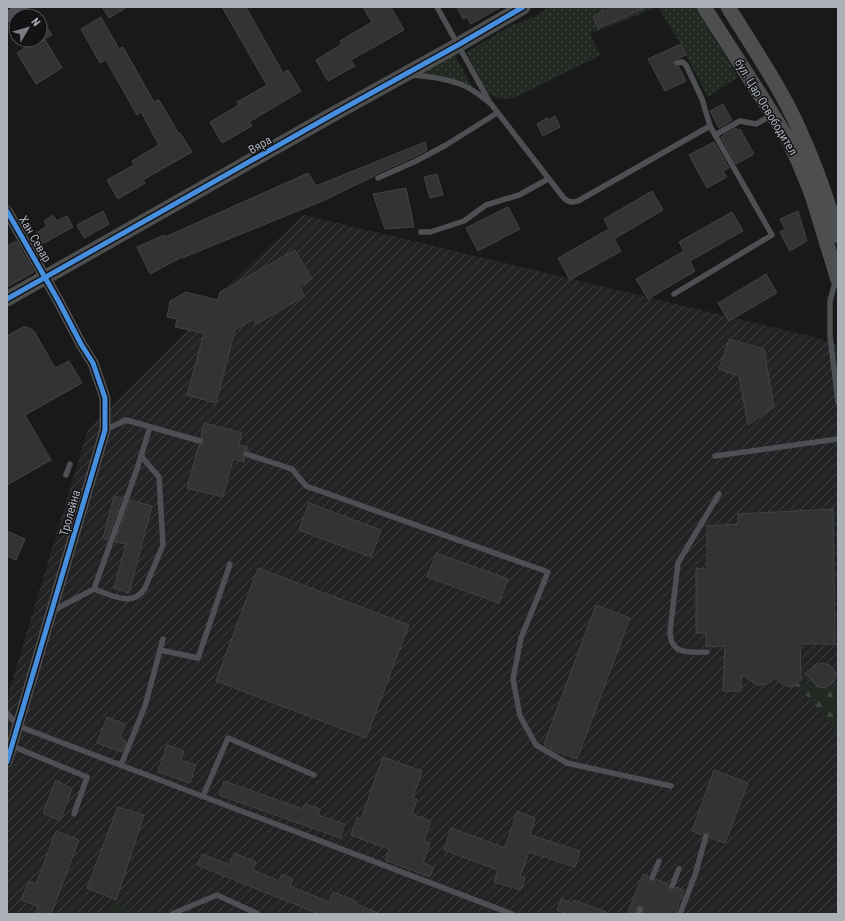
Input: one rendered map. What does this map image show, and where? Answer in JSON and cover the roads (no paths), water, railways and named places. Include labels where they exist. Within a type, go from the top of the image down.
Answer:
[{"type":"street","points":[[7,16],[23,7]]},
{"type":"street","name":"Вяра","points":[[7,299],[523,7]]},
{"type":"street","name":"бул. Цар Освободител","points":[[704,7],[773,115],[800,163],[822,224],[838,278]]},
{"type":"street","name":"бул. Цар Освободител","points":[[728,7],[766,68],[802,135],[819,179],[838,236]]},
{"type":"street","name":"Хан Севар","points":[[7,211],[46,278]]},
{"type":"street","name":"Тролейна","points":[[7,762],[105,430],[105,398],[93,363],[81,344],[46,278]]},
{"type":"lane","points":[[437,7],[497,113],[565,200],[571,203],[710,126]]},
{"type":"lane","points":[[674,294],[772,235],[710,126],[702,99],[686,65],[682,62],[677,63]]},
{"type":"lane","points":[[405,74],[433,76],[461,84],[491,104]]},
{"type":"lane","points":[[684,77],[688,76],[692,79]]},
{"type":"lane","points":[[378,178],[416,161],[446,145],[497,113]]},
{"type":"lane","points":[[715,135],[740,120],[756,124],[773,115]]},
{"type":"lane","points":[[421,232],[430,232],[464,221],[486,205],[518,195],[548,179]]},
{"type":"lane","points":[[838,278],[830,301],[830,336],[838,402]]},
{"type":"lane","points":[[105,430],[126,420],[200,442]]},
{"type":"lane","points":[[51,611],[94,588],[150,427]]},
{"type":"lane","points":[[715,456],[838,438]]},
{"type":"lane","points":[[246,454],[292,469],[306,486],[548,572],[521,638],[513,679],[520,716],[536,745],[567,763],[671,786]]},
{"type":"lane","points":[[94,588],[122,598],[133,599],[138,596],[145,588],[163,545],[159,477],[141,456]]},
{"type":"lane","points":[[66,475],[70,464]]},
{"type":"lane","points":[[707,652],[681,651],[672,643],[670,632],[678,563],[720,494]]},
{"type":"lane","points":[[160,650],[198,658],[230,564]]},
{"type":"lane","points":[[121,765],[145,706],[163,638]]},
{"type":"lane","points":[[7,713],[18,726],[512,914]]},
{"type":"lane","points":[[203,796],[228,738],[314,775]]},
{"type":"lane","points":[[12,746],[86,777],[74,814]]},
{"type":"lane","points":[[680,914],[695,875],[706,836]]},
{"type":"lane","points":[[652,878],[658,861]]},
{"type":"lane","points":[[672,886],[679,869]]},
{"type":"lane","points":[[172,914],[217,895],[258,914]]}]
